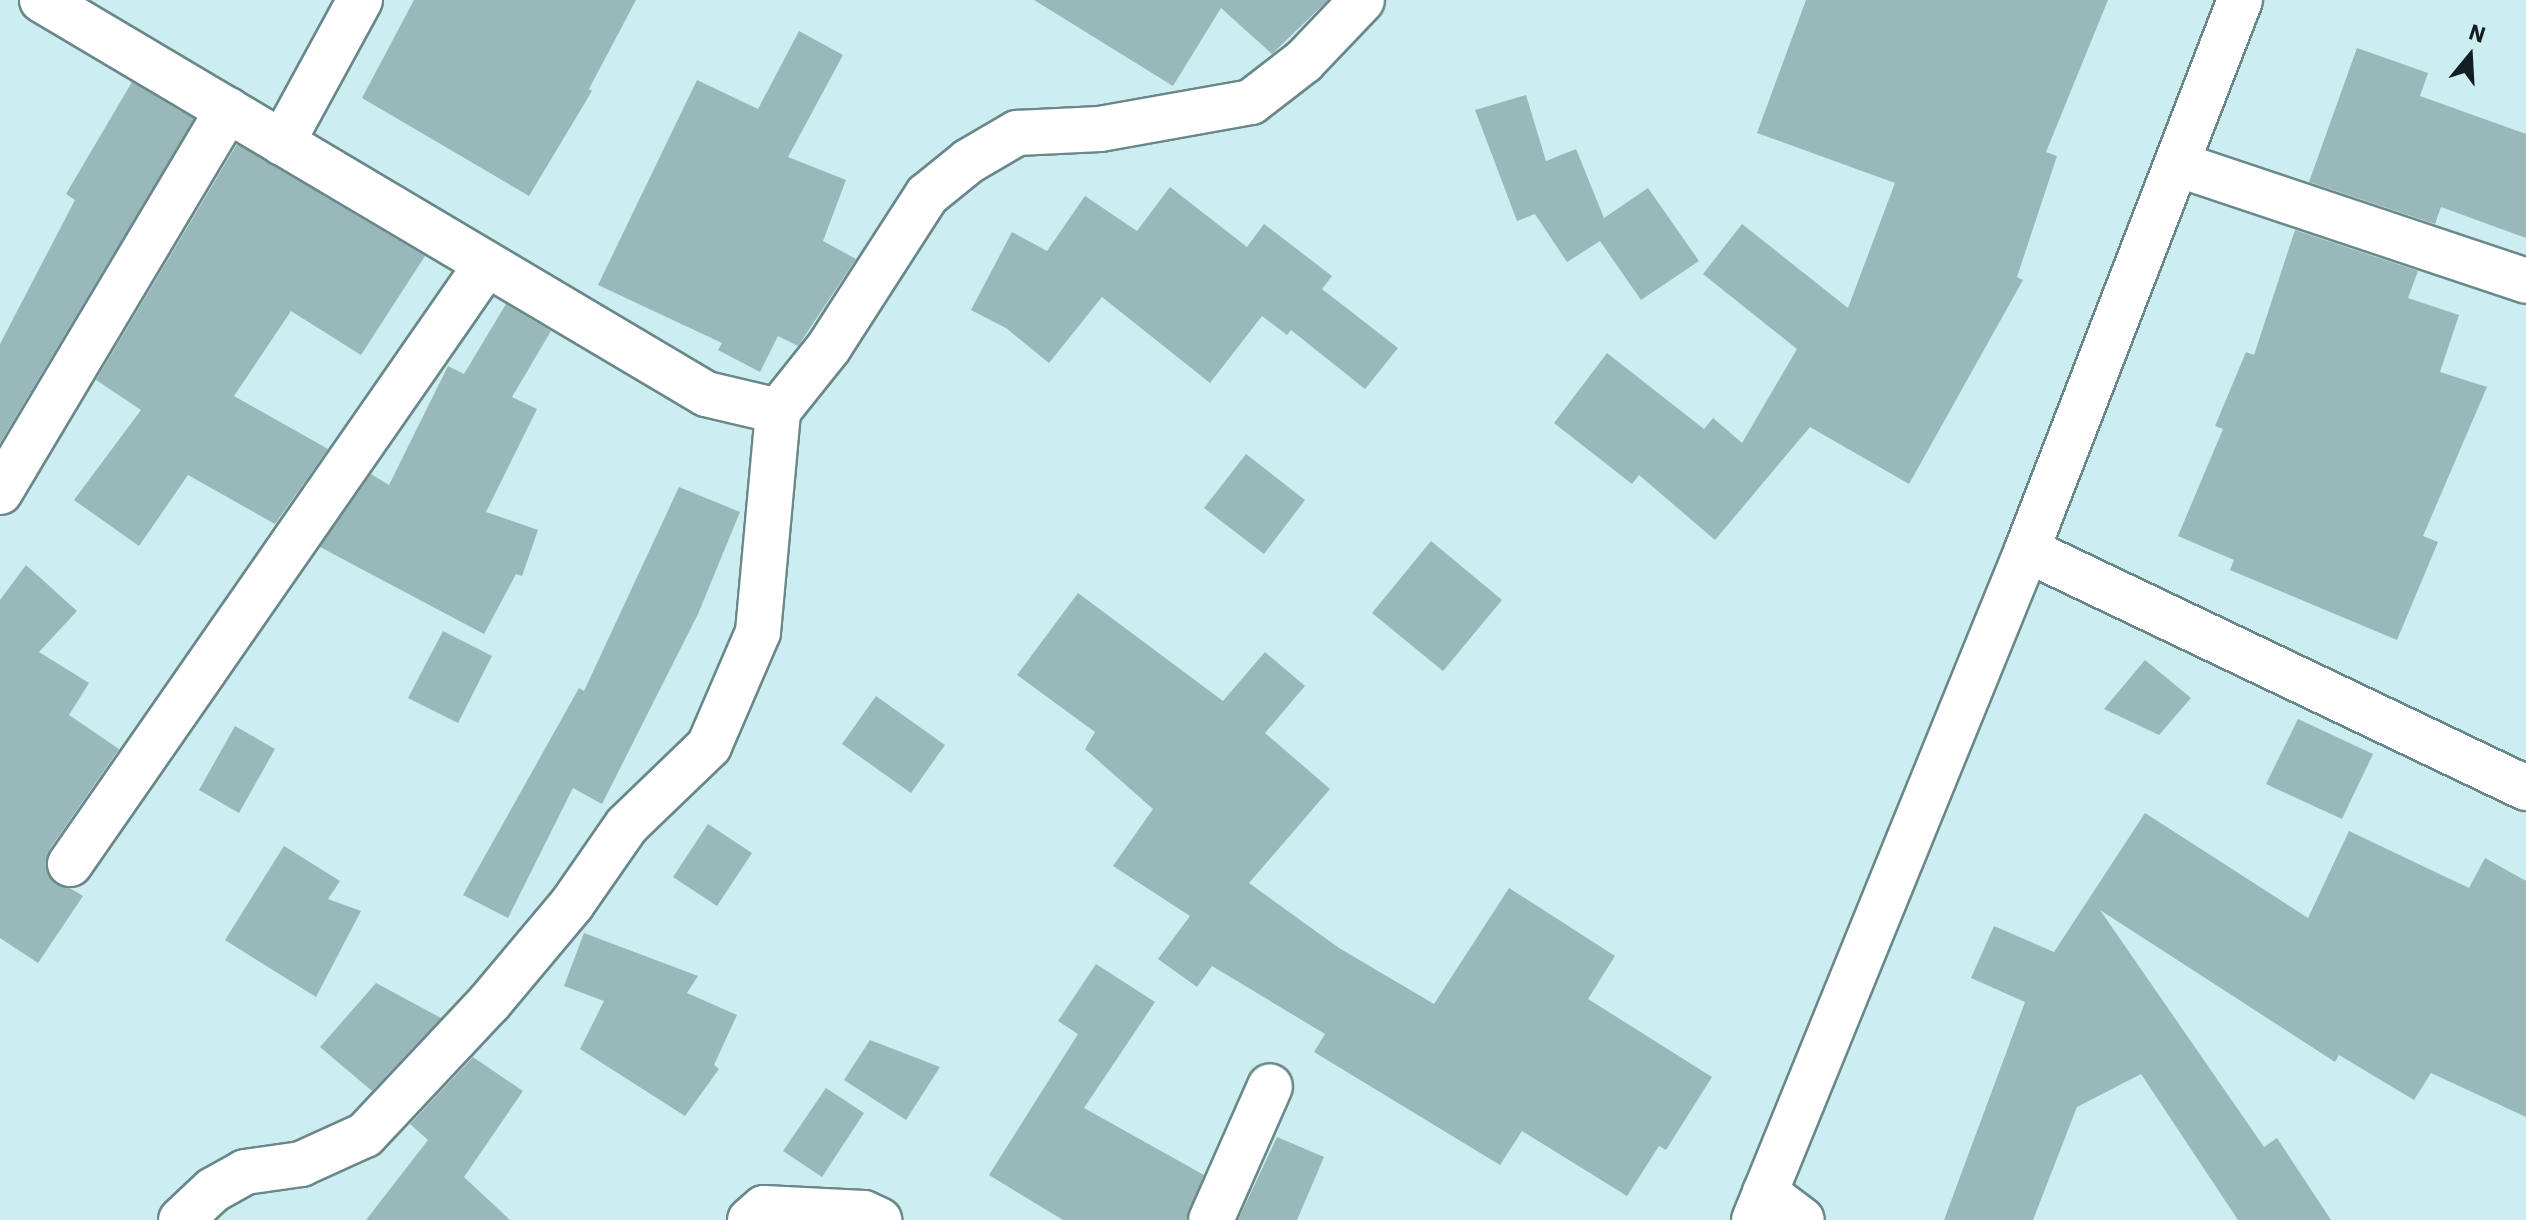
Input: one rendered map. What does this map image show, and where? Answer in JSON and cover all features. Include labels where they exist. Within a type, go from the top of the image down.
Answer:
[{"type":"street","points":[[282,143],[360,0]]},
{"type":"street","points":[[181,1220],[213,1190],[245,1172],[301,1164],[365,1135],[489,1003],[572,904],[627,825],[709,746],[758,632],[778,411],[829,347],[927,195],[969,161],[1017,133],[1100,129],[1251,102],[1304,61],[1362,0]]},
{"type":"street","points":[[1802,1220],[1760,1206],[2027,550],[2240,0]]},
{"type":"street","points":[[64,6],[282,143],[706,394],[778,411]]},
{"type":"street","points":[[0,492],[228,110]]},
{"type":"street","points":[[2177,164],[2526,281]]},
{"type":"street","points":[[70,864],[486,265]]},
{"type":"street","points":[[2027,550],[2526,788]]},
{"type":"street","points":[[1211,1220],[1270,1086]]},
{"type":"street","points":[[750,1220],[764,1208],[864,1213],[879,1220]]},
{"type":"building","points":[[414,0],[636,0],[589,89],[592,91],[529,196],[362,98]]},
{"type":"building","points":[[1034,0],[1328,0],[1272,54],[1221,8],[1173,86]]},
{"type":"building","points":[[1806,0],[2108,0],[2046,152],[2057,156],[2017,277],[2023,280],[1909,484],[1810,427],[1715,540],[1639,475],[1632,484],[1554,423],[1607,353],[1704,429],[1713,418],[1742,443],[1797,349],[1703,274],[1742,224],[1848,308],[1895,183],[1757,133]]},
{"type":"building","points":[[799,31],[843,55],[788,157],[846,180],[823,241],[856,259],[798,346],[778,336],[760,372],[718,350],[722,343],[598,285],[697,80],[758,109]]},
{"type":"building","points":[[2357,48],[2428,73],[2420,96],[2526,134],[2526,238],[2441,207],[2435,224],[2309,182]]},
{"type":"building","points":[[132,82],[194,119],[0,443],[0,344],[75,200],[66,194]]},
{"type":"building","points":[[1526,95],[1546,161],[1576,149],[1604,218],[1648,188],[1699,261],[1641,300],[1600,241],[1567,262],[1535,214],[1517,221],[1475,110]]},
{"type":"building","points":[[237,144],[425,256],[361,355],[291,311],[234,396],[328,449],[275,524],[188,475],[139,546],[74,500],[141,410],[96,380]]},
{"type":"building","points":[[1170,187],[1247,247],[1264,224],[1332,276],[1322,289],[1398,348],[1365,389],[1291,330],[1287,335],[1262,316],[1210,383],[1102,297],[1049,363],[1006,328],[971,310],[1012,232],[1047,251],[1085,196],[1137,231]]},
{"type":"building","points":[[2295,230],[2418,271],[2408,298],[2459,315],[2440,372],[2487,387],[2423,536],[2438,542],[2397,640],[2230,570],[2234,560],[2178,536],[2223,429],[2215,426],[2246,352],[2254,355]]},
{"type":"building","points":[[506,304],[551,331],[512,397],[537,409],[486,512],[538,530],[522,576],[516,574],[484,634],[320,547],[371,474],[389,485],[448,366],[464,374]]},
{"type":"building","points":[[1246,454],[1305,500],[1264,554],[1204,508]]},
{"type":"building","points":[[679,487],[740,512],[698,614],[602,804],[573,788],[508,918],[463,895],[579,688],[584,691]]},
{"type":"building","points":[[1431,541],[1502,600],[1443,671],[1372,613]]},
{"type":"building","points":[[26,565],[77,611],[39,652],[89,683],[69,715],[119,749],[49,850],[48,875],[83,896],[38,963],[0,938],[0,600]]},
{"type":"building","points":[[1078,593],[1223,701],[1265,652],[1305,686],[1265,733],[1330,789],[1249,883],[1339,948],[1434,1004],[1509,888],[1615,956],[1588,999],[1712,1077],[1666,1150],[1659,1146],[1627,1196],[1522,1131],[1500,1165],[1314,1052],[1325,1034],[1212,966],[1197,987],[1158,959],[1190,916],[1113,866],[1153,809],[1085,749],[1095,732],[1017,675]]},
{"type":"building","points":[[443,631],[492,656],[458,723],[408,698]]},
{"type":"building","points":[[2145,660],[2191,698],[2159,735],[2104,709]]},
{"type":"building","points":[[876,696],[945,745],[911,793],[842,744]]},
{"type":"building","points":[[2298,719],[2373,754],[2342,819],[2266,784]]},
{"type":"building","points":[[235,726],[275,749],[239,813],[199,790]]},
{"type":"building","points":[[2145,813],[2308,918],[2349,831],[2469,888],[2485,858],[2526,881],[2526,1117],[2431,1073],[2414,1100],[2339,1055],[2335,1062],[2100,910],[2264,1147],[2277,1138],[2331,1220],[2238,1220],[2141,1074],[2077,1107],[2033,1220],[1944,1220],[2025,1002],[1971,978],[1994,926],[2054,952]]},
{"type":"building","points":[[708,824],[752,853],[717,906],[673,877]]},
{"type":"building","points":[[284,846],[340,881],[328,899],[361,911],[316,997],[225,940]]},
{"type":"building","points":[[584,933],[698,976],[687,993],[737,1015],[714,1065],[719,1069],[685,1116],[580,1049],[604,1001],[564,986]]},
{"type":"building","points":[[1096,964],[1155,1002],[1084,1108],[1204,1175],[1186,1220],[1063,1220],[989,1175],[1078,1034],[1058,1021]]},
{"type":"building","points":[[376,983],[441,1018],[372,1091],[320,1047]]},
{"type":"building","points":[[870,1040],[940,1067],[906,1120],[844,1080]]},
{"type":"building","points":[[473,1057],[523,1091],[464,1177],[510,1220],[366,1220],[428,1140],[410,1124]]},
{"type":"building","points":[[826,1088],[864,1113],[822,1177],[783,1151]]},
{"type":"building","points":[[1277,1137],[1324,1157],[1297,1220],[1238,1220]]}]
